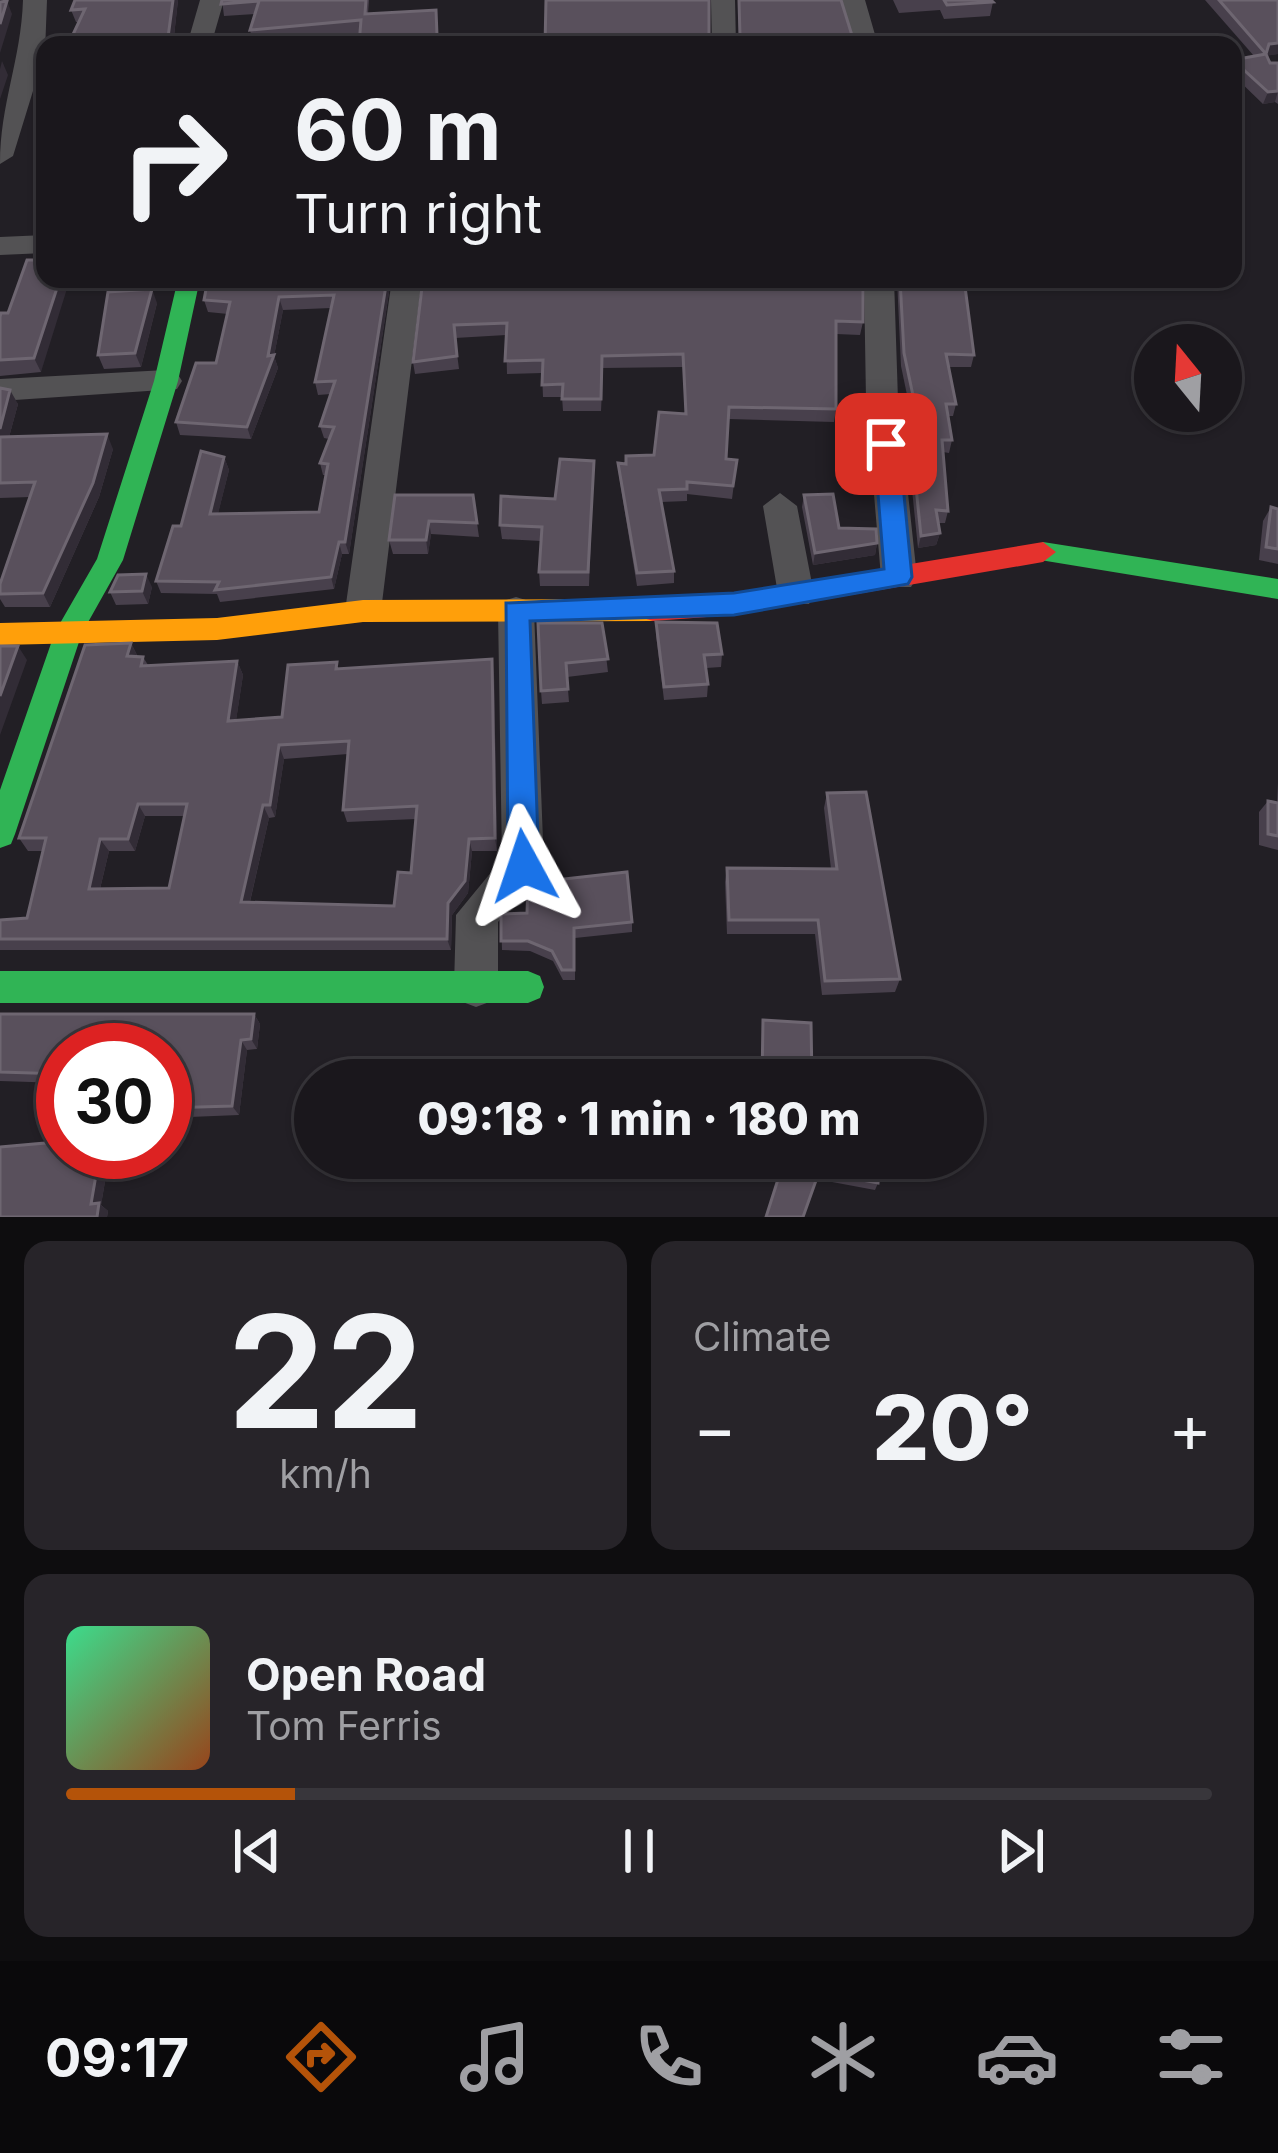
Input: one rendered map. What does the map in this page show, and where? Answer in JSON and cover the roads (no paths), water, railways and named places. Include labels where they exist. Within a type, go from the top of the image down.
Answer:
[{"type":"street","points":[[0,156],[34,48],[35,0]]},
{"type":"street","points":[[202,36],[212,0]]},
{"type":"street","points":[[723,0],[724,36]]},
{"type":"street","points":[[853,0],[863,36]]},
{"type":"street","points":[[0,246],[36,244]]},
{"type":"street","points":[[0,834],[69,632],[110,560],[166,381],[186,288]]},
{"type":"street","points":[[363,611],[382,497],[405,288]]},
{"type":"street","points":[[879,288],[882,400],[898,577]]},
{"type":"street","points":[[0,390],[166,381]]},
{"type":"street","points":[[781,506],[796,594]]},
{"type":"street","points":[[0,634],[217,629],[363,611],[642,611],[796,594],[1052,550],[1278,589]]},
{"type":"street","points":[[476,986],[477,915],[524,866],[516,611]]},
{"type":"street","points":[[0,987],[528,987]]}]
